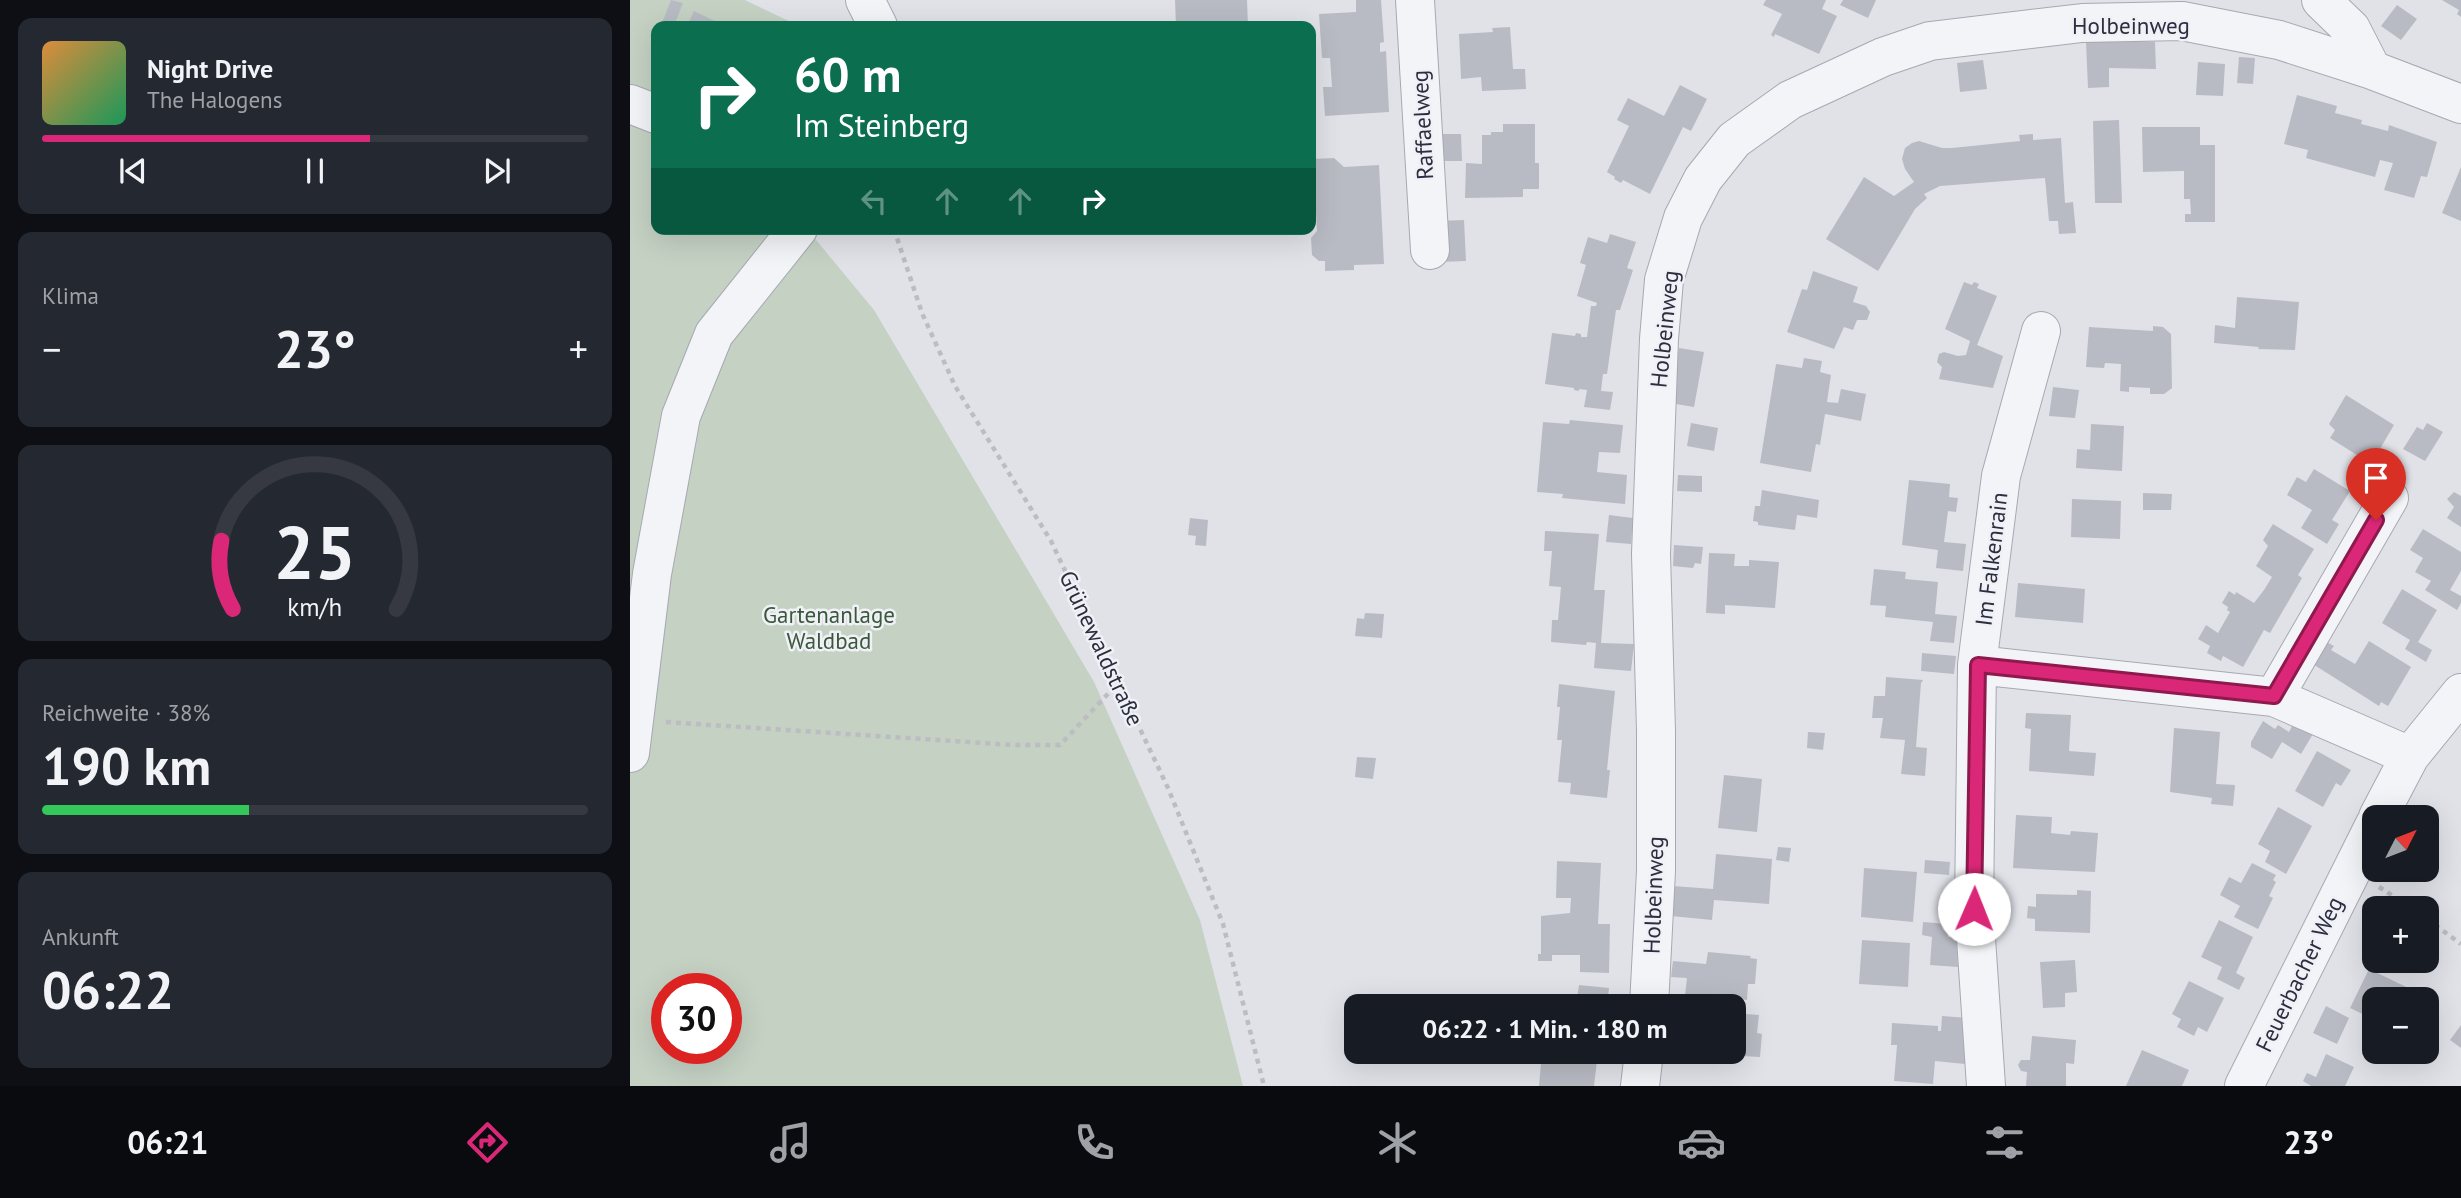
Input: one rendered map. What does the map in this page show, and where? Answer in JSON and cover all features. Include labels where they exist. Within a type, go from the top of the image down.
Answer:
[{"type":"street","points":[[865,0],[876,21]]},
{"type":"street","name":"Raffaelweg","points":[[1415,0],[1430,250]]},
{"type":"street","points":[[2321,0],[2351,29],[2372,71]]},
{"type":"street","name":"Holbeinweg","points":[[1650,994],[1656,871],[1651,554],[1659,339],[1664,280],[1683,218],[1711,169],[1734,140],[1790,100],[1883,57],[1930,41],[2082,23],[2182,21],[2279,40],[2461,104]]},
{"type":"street","points":[[630,104],[651,112]]},
{"type":"street","points":[[632,736],[652,574],[681,416],[714,334],[794,235]]},
{"type":"street","name":"Im Falkenrain","points":[[1986,1086],[1974,909],[1978,665],[2001,476],[2041,331]]},
{"type":"street","points":[[2274,696],[2389,498]]},
{"type":"street","points":[[1978,665],[2274,696],[2410,756]]},
{"type":"street","points":[[2384,805],[2410,756],[2461,693]]},
{"type":"street","name":"Feuerbacher Weg","points":[[2244,1086],[2362,850]]},
{"type":"street","points":[[1640,1086],[1643,1064]]},
{"type":"path","name":"Grünewaldstraße","points":[[896,235],[922,313],[955,386],[1051,541],[1168,788],[1223,924],[1264,1086]]},
{"type":"path","points":[[632,736],[1060,746],[1119,682]]},
{"type":"path","points":[[2439,928],[2461,944]]},
{"type":"green space","name":"Gartenanlage Waldbad","points":[[630,0],[745,0],[789,21],[651,21],[651,235],[812,235],[874,310],[1094,682],[1200,920],[1243,1086],[630,1086]]},
{"type":"building","points":[[671,0],[683,3],[676,21],[663,21]]},
{"type":"building","points":[[1175,0],[1247,0],[1248,21],[1176,21]]},
{"type":"building","points":[[1356,0],[1381,0],[1384,42],[1380,43],[1380,52],[1386,51],[1389,112],[1325,116],[1323,87],[1332,87],[1330,58],[1322,58],[1319,14],[1356,12]]},
{"type":"building","points":[[1766,0],[1826,0],[1822,9],[1837,16],[1819,54],[1775,34],[1774,37],[1771,35],[1782,14],[1763,5]]},
{"type":"building","points":[[1843,0],[1876,0],[1868,18],[1840,5]]},
{"type":"building","points":[[2442,0],[2461,0],[2461,17],[2457,14],[2459,10]]},
{"type":"building","points":[[2397,5],[2417,19],[2401,40],[2381,26]]},
{"type":"building","points":[[694,11],[715,21],[689,21]]},
{"type":"building","points":[[1510,27],[1513,69],[1525,69],[1526,89],[1482,91],[1481,77],[1461,79],[1459,34],[1493,32],[1492,28]]},
{"type":"building","points":[[2086,42],[2155,42],[2156,69],[2109,68],[2109,87],[2088,88]]},
{"type":"building","points":[[2239,57],[2255,58],[2253,84],[2237,83]]},
{"type":"building","points":[[1983,60],[1987,89],[1960,92],[1957,63]]},
{"type":"building","points":[[2198,62],[2225,64],[2223,96],[2196,95]]},
{"type":"building","points":[[1680,85],[1707,99],[1691,131],[1683,127],[1650,194],[1623,180],[1621,183],[1614,179],[1615,177],[1607,172],[1629,126],[1617,120],[1628,98],[1664,116]]},
{"type":"building","points":[[2297,95],[2337,106],[2335,113],[2362,120],[2361,124],[2388,131],[2389,125],[2437,142],[2427,177],[2421,176],[2414,198],[2384,190],[2393,163],[2380,160],[2375,177],[2306,158],[2308,150],[2284,144]]},
{"type":"building","points":[[2119,120],[2122,203],[2095,203],[2093,121]]},
{"type":"building","points":[[1503,124],[1535,124],[1535,163],[1539,163],[1539,189],[1523,189],[1523,197],[1465,198],[1466,163],[1482,164],[1482,135],[1503,132]]},
{"type":"building","points":[[2142,127],[2200,127],[2200,145],[2215,145],[2215,222],[2185,222],[2185,214],[2191,214],[2190,199],[2184,199],[2184,171],[2143,172]]},
{"type":"building","points":[[1434,134],[1461,134],[1462,161],[1434,161]]},
{"type":"building","points":[[2033,134],[2033,140],[2061,138],[2065,203],[2073,202],[2076,233],[2059,234],[2058,221],[2049,221],[2045,178],[1940,186],[1924,194],[1927,198],[1915,209],[1878,271],[1826,239],[1864,177],[1894,196],[1914,182],[1902,159],[1905,148],[1912,143],[1919,141],[1952,148],[2020,141],[2019,135]]},
{"type":"building","points":[[1334,158],[1344,167],[1379,165],[1384,264],[1354,265],[1354,270],[1325,271],[1325,261],[1319,261],[1312,255],[1311,238],[1317,231],[1316,159]]},
{"type":"building","points":[[2461,167],[2461,221],[2442,213]]},
{"type":"building","points":[[1464,220],[1466,261],[1439,262],[1436,221]]},
{"type":"building","points":[[1610,234],[1636,242],[1627,268],[1633,270],[1620,310],[1616,310],[1607,374],[1603,374],[1601,391],[1613,392],[1610,410],[1584,407],[1587,390],[1579,391],[1545,384],[1552,333],[1575,336],[1576,333],[1587,337],[1591,306],[1596,306],[1597,303],[1577,296],[1586,265],[1580,263],[1588,237],[1607,243]]},
{"type":"building","points":[[1813,271],[1858,287],[1853,302],[1866,306],[1870,312],[1867,320],[1857,320],[1853,330],[1844,327],[1834,349],[1787,332],[1802,289],[1807,290]]},
{"type":"building","points":[[1964,282],[1979,284],[1977,288],[1997,296],[1977,345],[2003,356],[1993,388],[1939,379],[1942,367],[1937,362],[1939,354],[1944,352],[1966,355],[1970,341],[1945,329]]},
{"type":"building","points":[[2237,297],[2299,302],[2295,350],[2258,349],[2259,347],[2214,343],[2215,325],[2235,328]]},
{"type":"building","points":[[2153,326],[2163,327],[2171,334],[2172,388],[2164,394],[2150,394],[2150,388],[2129,387],[2129,392],[2120,391],[2121,364],[2105,363],[2104,368],[2086,367],[2089,327],[2153,331]]},
{"type":"building","points":[[1679,348],[1704,352],[1694,407],[1670,403]]},
{"type":"building","points":[[1804,358],[1822,361],[1820,372],[1831,375],[1827,402],[1838,403],[1841,389],[1866,394],[1861,421],[1825,414],[1820,445],[1816,444],[1811,472],[1760,463],[1776,364],[1802,368]]},
{"type":"building","points":[[2053,387],[2079,390],[2075,418],[2049,416]]},
{"type":"building","points":[[2346,395],[2394,425],[2371,464],[2330,438],[2335,430],[2329,424]]},
{"type":"building","points":[[1570,420],[1623,425],[1620,453],[1599,452],[1597,472],[1627,475],[1625,504],[1562,498],[1563,494],[1537,492],[1543,422],[1569,424]]},
{"type":"building","points":[[1691,423],[1718,428],[1714,451],[1687,446]]},
{"type":"building","points":[[2427,423],[2443,432],[2425,461],[2403,449],[2417,427],[2423,430]]},
{"type":"building","points":[[2091,424],[2124,426],[2122,471],[2076,468],[2077,449],[2090,450]]},
{"type":"building","points":[[2314,469],[2350,491],[2332,520],[2339,524],[2327,544],[2301,528],[2312,510],[2287,495],[2297,477],[2306,482]]},
{"type":"building","points":[[1678,475],[1702,476],[1702,492],[1677,491]]},
{"type":"building","points":[[1909,480],[1950,484],[1949,497],[1958,498],[1956,512],[1948,511],[1944,542],[1966,544],[1963,571],[1936,568],[1938,550],[1902,545]]},
{"type":"building","points":[[1762,490],[1819,500],[1817,518],[1797,515],[1795,530],[1758,525],[1758,522],[1753,521],[1755,506],[1760,506]]},
{"type":"building","points":[[2454,492],[2461,496],[2461,527],[2447,518],[2454,507],[2447,499]]},
{"type":"building","points":[[2143,493],[2172,494],[2171,510],[2143,510]]},
{"type":"building","points":[[2072,499],[2121,501],[2120,539],[2071,537]]},
{"type":"building","points":[[1609,515],[1633,518],[1631,544],[1606,542]]},
{"type":"building","points":[[1190,518],[1208,520],[1206,546],[1195,545],[1196,536],[1188,535]]},
{"type":"building","points":[[2273,524],[2314,549],[2298,575],[2302,578],[2270,633],[2264,630],[2243,667],[2223,656],[2221,661],[2207,653],[2210,646],[2198,639],[2206,625],[2218,633],[2230,612],[2222,603],[2229,591],[2235,595],[2236,592],[2254,603],[2264,590],[2272,577],[2256,566],[2268,546],[2263,540]]},
{"type":"building","points":[[2423,529],[2461,552],[2461,571],[2450,590],[2461,596],[2457,610],[2425,590],[2431,581],[2415,572],[2423,558],[2410,550]]},
{"type":"building","points":[[1545,531],[1599,534],[1594,590],[1605,590],[1601,643],[1634,644],[1631,671],[1594,668],[1596,643],[1587,642],[1586,645],[1551,642],[1552,620],[1558,620],[1561,587],[1549,586],[1552,551],[1544,551]]},
{"type":"building","points":[[1674,545],[1703,547],[1701,564],[1695,563],[1693,568],[1673,566]]},
{"type":"building","points":[[1709,553],[1735,554],[1734,566],[1749,566],[1749,560],[1779,562],[1775,608],[1725,605],[1725,614],[1706,613]]},
{"type":"building","points":[[1874,569],[1906,572],[1905,579],[1938,582],[1935,614],[1957,616],[1954,643],[1930,641],[1933,622],[1885,617],[1886,606],[1870,605]]},
{"type":"building","points":[[2018,583],[2085,589],[2083,623],[2015,617]]},
{"type":"building","points":[[2402,589],[2437,610],[2418,642],[2432,650],[2426,662],[2405,649],[2410,640],[2382,623]]},
{"type":"building","points":[[1365,613],[1384,614],[1382,638],[1355,636],[1357,618],[1364,619]]},
{"type":"building","points":[[2321,639],[2334,646],[2331,650],[2355,664],[2369,641],[2411,667],[2388,706],[2381,702],[2379,706],[2308,661]]},
{"type":"building","points":[[1922,653],[1956,656],[1954,674],[1921,671]]},
{"type":"building","points":[[1886,677],[1923,680],[1916,747],[1927,748],[1925,776],[1901,774],[1905,740],[1880,738],[1883,718],[1872,718],[1874,696],[1885,696]]},
{"type":"building","points":[[1559,684],[1615,691],[1607,798],[1570,794],[1571,783],[1558,782],[1562,740],[1557,740]]},
{"type":"building","points":[[2026,713],[2071,715],[2069,751],[2096,753],[2094,776],[2029,771],[2031,729],[2025,728]]},
{"type":"building","points":[[2263,721],[2275,729],[2278,725],[2289,732],[2292,726],[2313,734],[2301,754],[2282,742],[2272,759],[2251,747]]},
{"type":"building","points":[[2174,728],[2220,732],[2216,784],[2235,785],[2233,806],[2211,804],[2212,798],[2170,792]]},
{"type":"building","points":[[1808,732],[1825,733],[1823,750],[1807,748]]},
{"type":"building","points":[[2317,751],[2351,770],[2341,786],[2336,783],[2323,807],[2295,791]]},
{"type":"building","points":[[1357,757],[1376,758],[1373,779],[1355,777]]},
{"type":"building","points":[[1724,775],[1762,779],[1757,832],[1718,828]]},
{"type":"building","points":[[2278,807],[2312,826],[2286,874],[2265,862],[2270,851],[2258,844]]},
{"type":"building","points":[[2016,815],[2052,817],[2051,833],[2098,833],[2095,872],[2013,868]]},
{"type":"building","points":[[1778,847],[1791,848],[1789,862],[1776,860]]},
{"type":"building","points":[[1716,854],[1772,859],[1769,904],[1714,900],[1712,920],[1671,916],[1673,886],[1713,889]]},
{"type":"building","points":[[1925,860],[1950,862],[1949,875],[1924,873]]},
{"type":"building","points":[[1557,861],[1601,863],[1598,924],[1610,924],[1609,973],[1580,972],[1580,955],[1552,955],[1552,961],[1538,961],[1538,954],[1541,954],[1541,916],[1570,913],[1571,898],[1556,898]]},
{"type":"building","points":[[2252,863],[2276,875],[2273,880],[2276,882],[2269,896],[2273,898],[2258,929],[2234,917],[2240,906],[2220,895],[2229,877],[2241,883]]},
{"type":"building","points":[[1864,868],[1917,872],[1913,922],[1861,917]]},
{"type":"building","points":[[2077,890],[2091,891],[2090,933],[2035,931],[2035,919],[2027,918],[2028,906],[2036,907],[2036,894],[2077,895]]},
{"type":"building","points":[[2219,920],[2253,937],[2236,973],[2245,978],[2239,990],[2217,979],[2222,967],[2201,957]]},
{"type":"building","points":[[1923,922],[1948,924],[1948,937],[1956,937],[1958,967],[1930,965],[1932,937],[1922,935]]},
{"type":"building","points":[[1862,940],[1910,943],[1908,987],[1859,984]]},
{"type":"building","points":[[1708,952],[1751,956],[1750,958],[1757,959],[1755,984],[1748,984],[1747,1000],[1746,994],[1685,994],[1687,978],[1671,977],[1673,961],[1706,964]]},
{"type":"building","points":[[2075,960],[2077,992],[2065,993],[2065,1007],[2043,1008],[2040,962]]},
{"type":"building","points":[[2367,973],[2377,973],[2406,987],[2362,987],[2362,1014],[2350,1008]]},
{"type":"building","points":[[2189,981],[2224,998],[2207,1032],[2198,1027],[2194,1036],[2177,1027],[2181,1019],[2172,1014]]},
{"type":"building","points":[[1579,985],[1609,988],[1608,994],[1578,994]]},
{"type":"building","points":[[2326,1006],[2349,1018],[2337,1044],[2313,1033]]},
{"type":"building","points":[[1746,1014],[1759,1015],[1757,1033],[1762,1034],[1760,1057],[1746,1056]]},
{"type":"building","points":[[1942,1016],[1968,1018],[1965,1064],[1935,1061],[1933,1084],[1894,1081],[1897,1045],[1891,1045],[1892,1023],[1938,1026],[1938,1031],[1941,1031]]},
{"type":"building","points":[[2461,1025],[2461,1048],[2450,1040]]},
{"type":"building","points":[[2032,1036],[2076,1040],[2074,1064],[2066,1063],[2066,1086],[2026,1086],[2027,1072],[2021,1071],[2018,1065],[2021,1060],[2030,1060]]},
{"type":"building","points":[[2142,1050],[2189,1070],[2182,1086],[2126,1086]]},
{"type":"building","points":[[2326,1054],[2354,1067],[2345,1086],[2311,1086],[2303,1081],[2307,1073],[2316,1077]]},
{"type":"building","points":[[1541,1064],[1597,1064],[1594,1086],[1539,1086]]},
{"type":"route","points":[[1974,909],[1978,665],[2274,696],[2376,520]]}]
